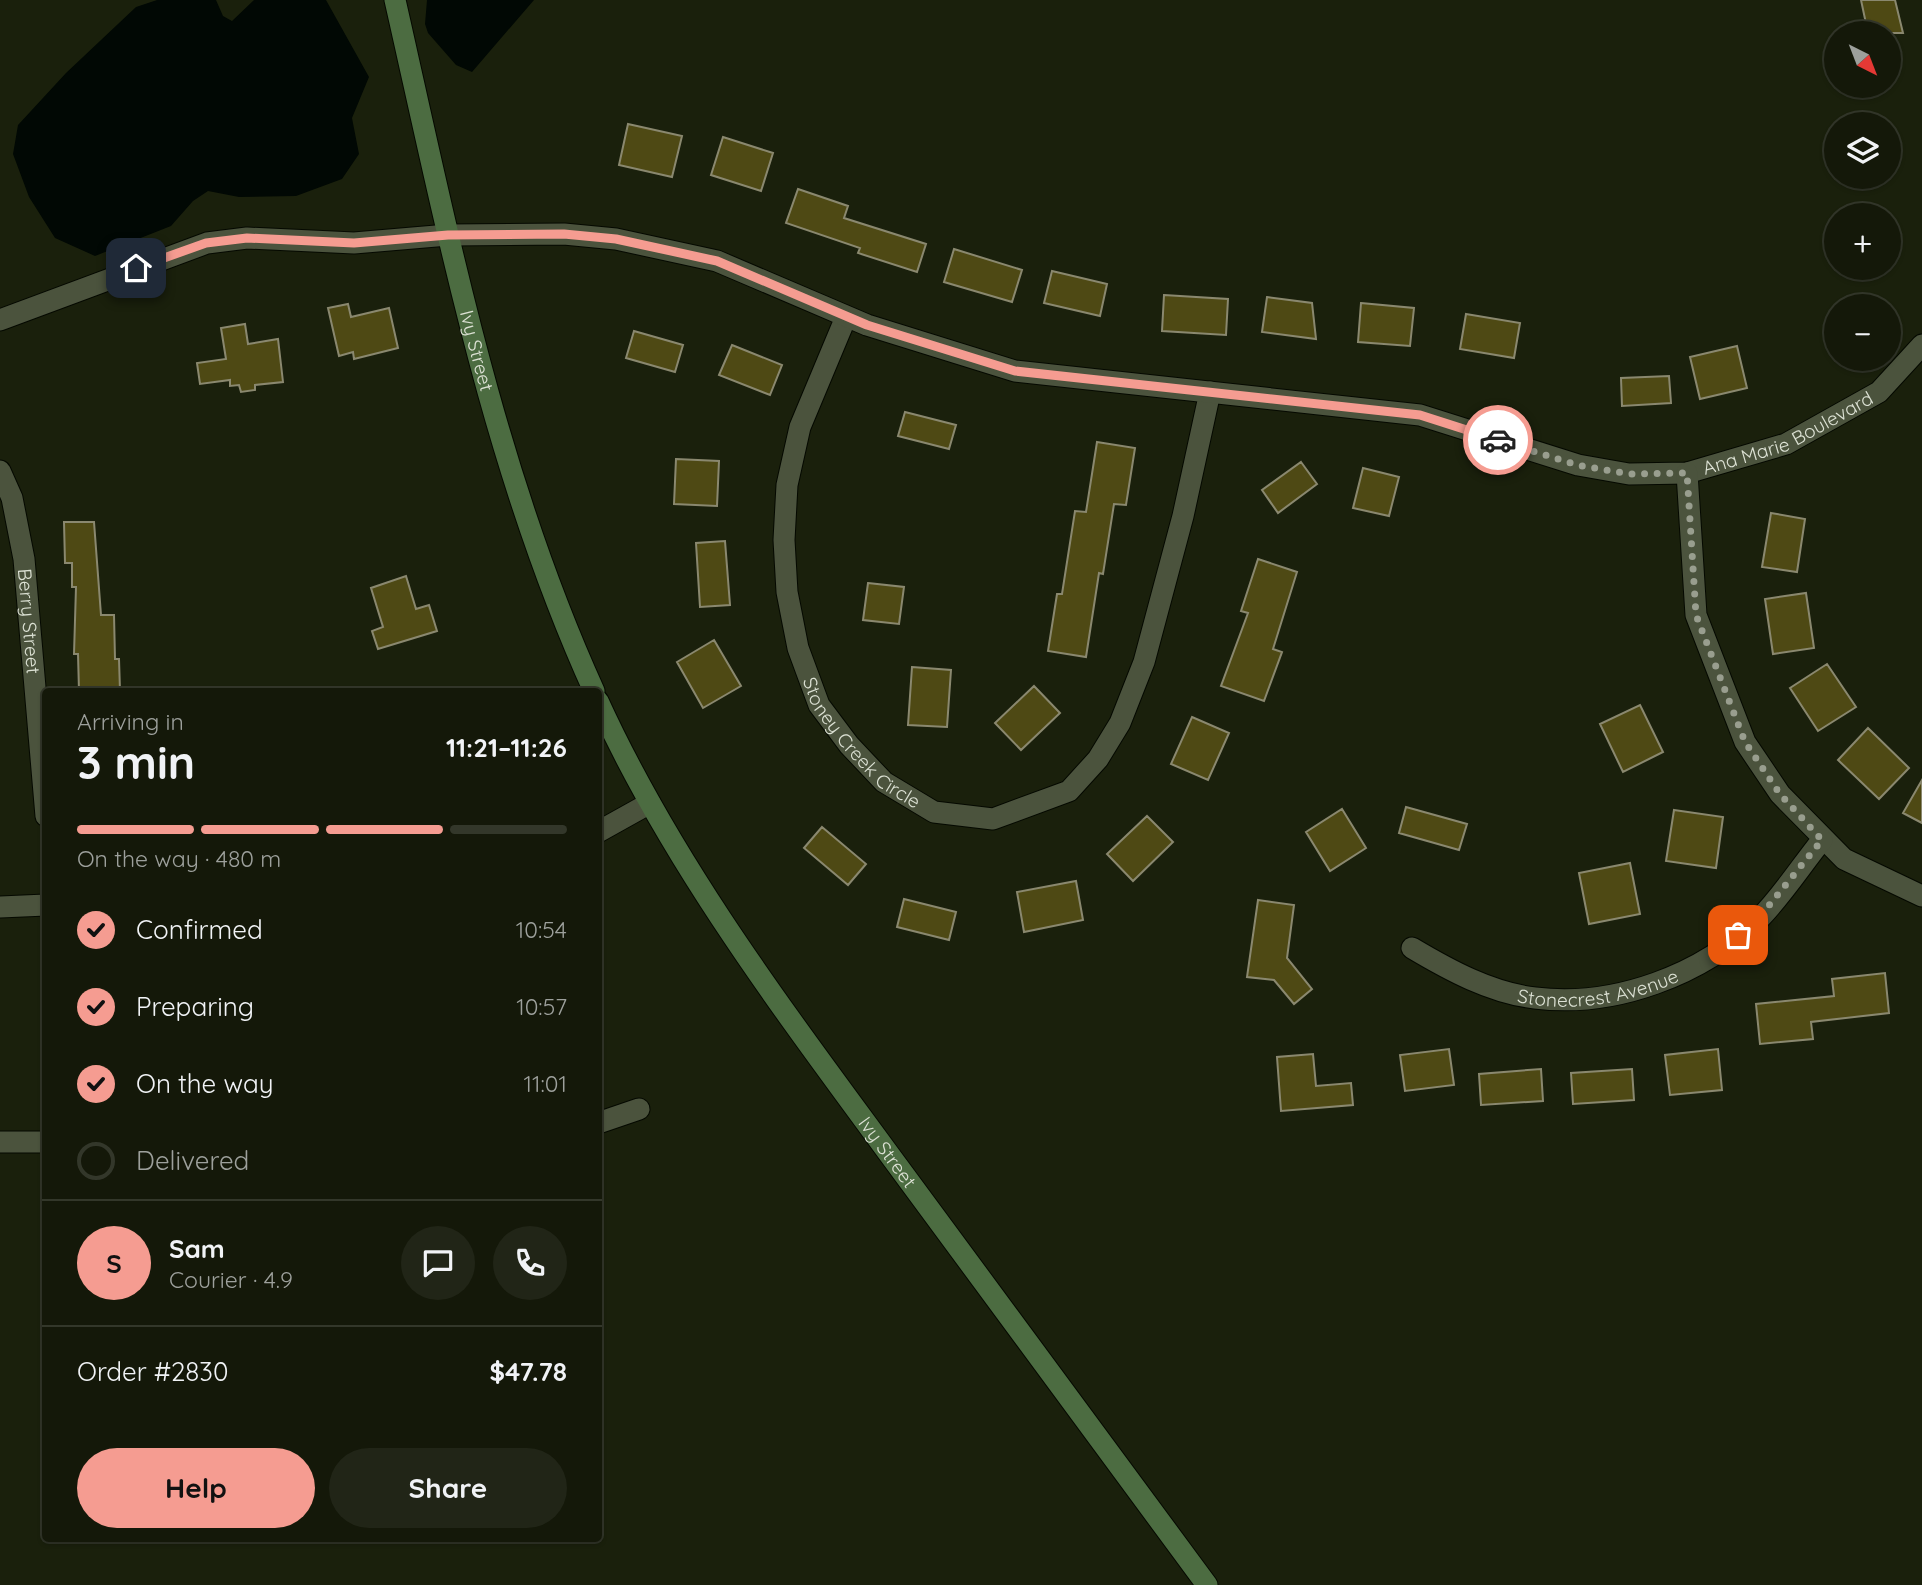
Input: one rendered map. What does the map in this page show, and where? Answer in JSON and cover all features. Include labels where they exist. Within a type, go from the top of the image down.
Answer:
[{"type":"main road","name":"Ivy Street","points":[[394,0],[495,424],[569,636],[593,688]]},
{"type":"main road","name":"Ivy Street","points":[[602,709],[650,803],[719,918],[1207,1585]]},
{"type":"street","name":"Ana Marie Boulevard","points":[[0,320],[206,243],[247,238],[354,243],[448,235],[564,234],[662,247],[717,261],[846,317],[1015,371],[1420,415],[1577,465],[1629,474],[1687,473],[1787,444],[1879,392],[1922,345]]},
{"type":"street","name":"Stoney Creek Circle","points":[[846,317],[800,427],[787,485],[784,540],[787,592],[798,648],[819,705],[849,745],[884,782],[934,812],[993,819],[1069,791],[1098,760],[1120,723],[1143,662],[1183,516],[1210,392]]},
{"type":"street","name":"Berry Street","points":[[0,471],[12,498],[24,559],[42,769]]},
{"type":"street","points":[[1687,473],[1696,615],[1745,742],[1780,794],[1822,840],[1844,859],[1922,896]]},
{"type":"street","points":[[602,830],[650,803]]},
{"type":"street","name":"Stonecrest Avenue","points":[[1412,948],[1458,975],[1534,998],[1609,997],[1696,967],[1758,919],[1822,840]]},
{"type":"street","points":[[0,907],[42,905]]},
{"type":"street","points":[[602,1122],[639,1109]]},
{"type":"street","points":[[0,1142],[42,1142]]},
{"type":"shaded area","points":[[157,0],[216,0],[223,16],[232,21],[254,0],[326,0],[369,77],[352,118],[359,154],[342,179],[296,196],[239,197],[208,191],[193,201],[171,226],[95,256],[55,238],[29,197],[13,154],[18,125],[66,73],[136,7]]},
{"type":"shaded area","points":[[427,0],[534,0],[472,72],[456,65],[428,33],[425,24]]},
{"type":"building","points":[[1861,0],[1895,0],[1900,21],[1865,21]]},
{"type":"building","points":[[628,124],[682,136],[672,177],[619,165]]},
{"type":"building","points":[[723,137],[773,153],[761,191],[711,175]]},
{"type":"building","points":[[798,189],[848,206],[844,218],[926,244],[917,272],[858,253],[860,248],[786,223]]},
{"type":"building","points":[[954,249],[1022,270],[1012,302],[944,282]]},
{"type":"building","points":[[1052,271],[1107,284],[1100,316],[1044,303]]},
{"type":"building","points":[[1164,295],[1228,299],[1226,335],[1162,331]]},
{"type":"building","points":[[1267,297],[1312,303],[1316,339],[1262,332]]},
{"type":"building","points":[[1361,303],[1414,308],[1410,346],[1358,342]]},
{"type":"building","points":[[348,304],[351,317],[389,308],[398,348],[354,359],[353,352],[339,356],[328,308]]},
{"type":"building","points":[[1466,314],[1520,323],[1514,358],[1460,349]]},
{"type":"building","points":[[245,324],[248,344],[278,339],[283,382],[255,385],[255,390],[241,392],[239,385],[230,386],[230,380],[200,384],[197,363],[226,359],[221,328]]},
{"type":"building","points":[[634,331],[683,345],[675,372],[626,358]]},
{"type":"building","points":[[732,345],[782,365],[770,395],[719,375]]},
{"type":"building","points":[[1737,346],[1747,388],[1700,399],[1690,357]]},
{"type":"building","points":[[1669,376],[1671,403],[1622,406],[1621,378]]},
{"type":"building","points":[[905,412],[956,425],[949,449],[898,436]]},
{"type":"building","points":[[1097,442],[1135,448],[1126,505],[1114,504],[1103,574],[1099,573],[1086,657],[1048,651],[1057,594],[1062,594],[1075,511],[1086,512]]},
{"type":"building","points":[[676,459],[719,461],[717,506],[674,504]]},
{"type":"building","points":[[1301,462],[1317,484],[1278,513],[1262,490]]},
{"type":"building","points":[[1363,468],[1399,477],[1389,516],[1353,508]]},
{"type":"building","points":[[1771,513],[1805,519],[1797,572],[1762,567]]},
{"type":"building","points":[[64,522],[94,522],[101,615],[114,615],[115,659],[119,659],[120,688],[79,688],[78,654],[74,654],[76,587],[72,587],[72,563],[65,563]]},
{"type":"building","points":[[725,541],[730,605],[700,607],[696,543]]},
{"type":"building","points":[[1258,559],[1297,572],[1273,649],[1282,652],[1264,701],[1221,686],[1248,613],[1241,611]]},
{"type":"building","points":[[406,576],[416,609],[429,605],[437,631],[378,649],[372,631],[383,627],[371,588]]},
{"type":"building","points":[[868,583],[904,587],[899,624],[863,620]]},
{"type":"building","points":[[1806,593],[1814,648],[1773,654],[1765,599]]},
{"type":"building","points":[[714,640],[741,686],[703,708],[677,662]]},
{"type":"building","points":[[1827,664],[1856,707],[1818,731],[1790,688]]},
{"type":"building","points":[[912,667],[951,670],[947,727],[908,725]]},
{"type":"building","points":[[1034,686],[1060,713],[1021,750],[995,723]]},
{"type":"building","points":[[1640,705],[1663,752],[1623,772],[1600,724]]},
{"type":"building","points":[[1192,717],[1229,733],[1208,780],[1171,764]]},
{"type":"building","points":[[1868,728],[1909,768],[1879,799],[1838,760]]},
{"type":"building","points":[[1922,780],[1922,823],[1903,813]]},
{"type":"building","points":[[1406,807],[1467,824],[1459,850],[1399,833]]},
{"type":"building","points":[[1342,809],[1366,848],[1330,871],[1306,832]]},
{"type":"building","points":[[1674,810],[1723,817],[1716,868],[1666,861]]},
{"type":"building","points":[[1147,816],[1173,842],[1133,881],[1107,854]]},
{"type":"building","points":[[822,827],[866,864],[848,885],[804,848]]},
{"type":"building","points":[[1630,863],[1640,914],[1589,924],[1579,873]]},
{"type":"building","points":[[1076,881],[1083,920],[1024,932],[1017,892]]},
{"type":"building","points":[[904,899],[956,912],[949,940],[897,927]]},
{"type":"building","points":[[1258,900],[1294,905],[1287,958],[1312,989],[1294,1004],[1274,980],[1247,977]]},
{"type":"building","points":[[1885,973],[1889,1013],[1811,1022],[1813,1039],[1760,1044],[1756,1004],[1834,996],[1832,979]]},
{"type":"building","points":[[1449,1049],[1454,1085],[1405,1091],[1400,1055]]},
{"type":"building","points":[[1718,1049],[1722,1090],[1670,1095],[1665,1055]]},
{"type":"building","points":[[1313,1054],[1316,1086],[1351,1083],[1353,1105],[1281,1111],[1277,1057]]},
{"type":"building","points":[[1541,1069],[1543,1101],[1481,1105],[1479,1074]]},
{"type":"building","points":[[1632,1069],[1634,1100],[1573,1104],[1571,1073]]},
{"type":"way so far","points":[[1498,440],[1577,465],[1629,474],[1687,473],[1696,615],[1745,742],[1780,794],[1822,840],[1758,919],[1738,935]]},
{"type":"route","points":[[136,268],[206,243],[247,238],[354,243],[448,235],[494,237],[564,234],[616,239],[717,261],[867,325],[1015,371],[1420,415],[1498,440]]}]
